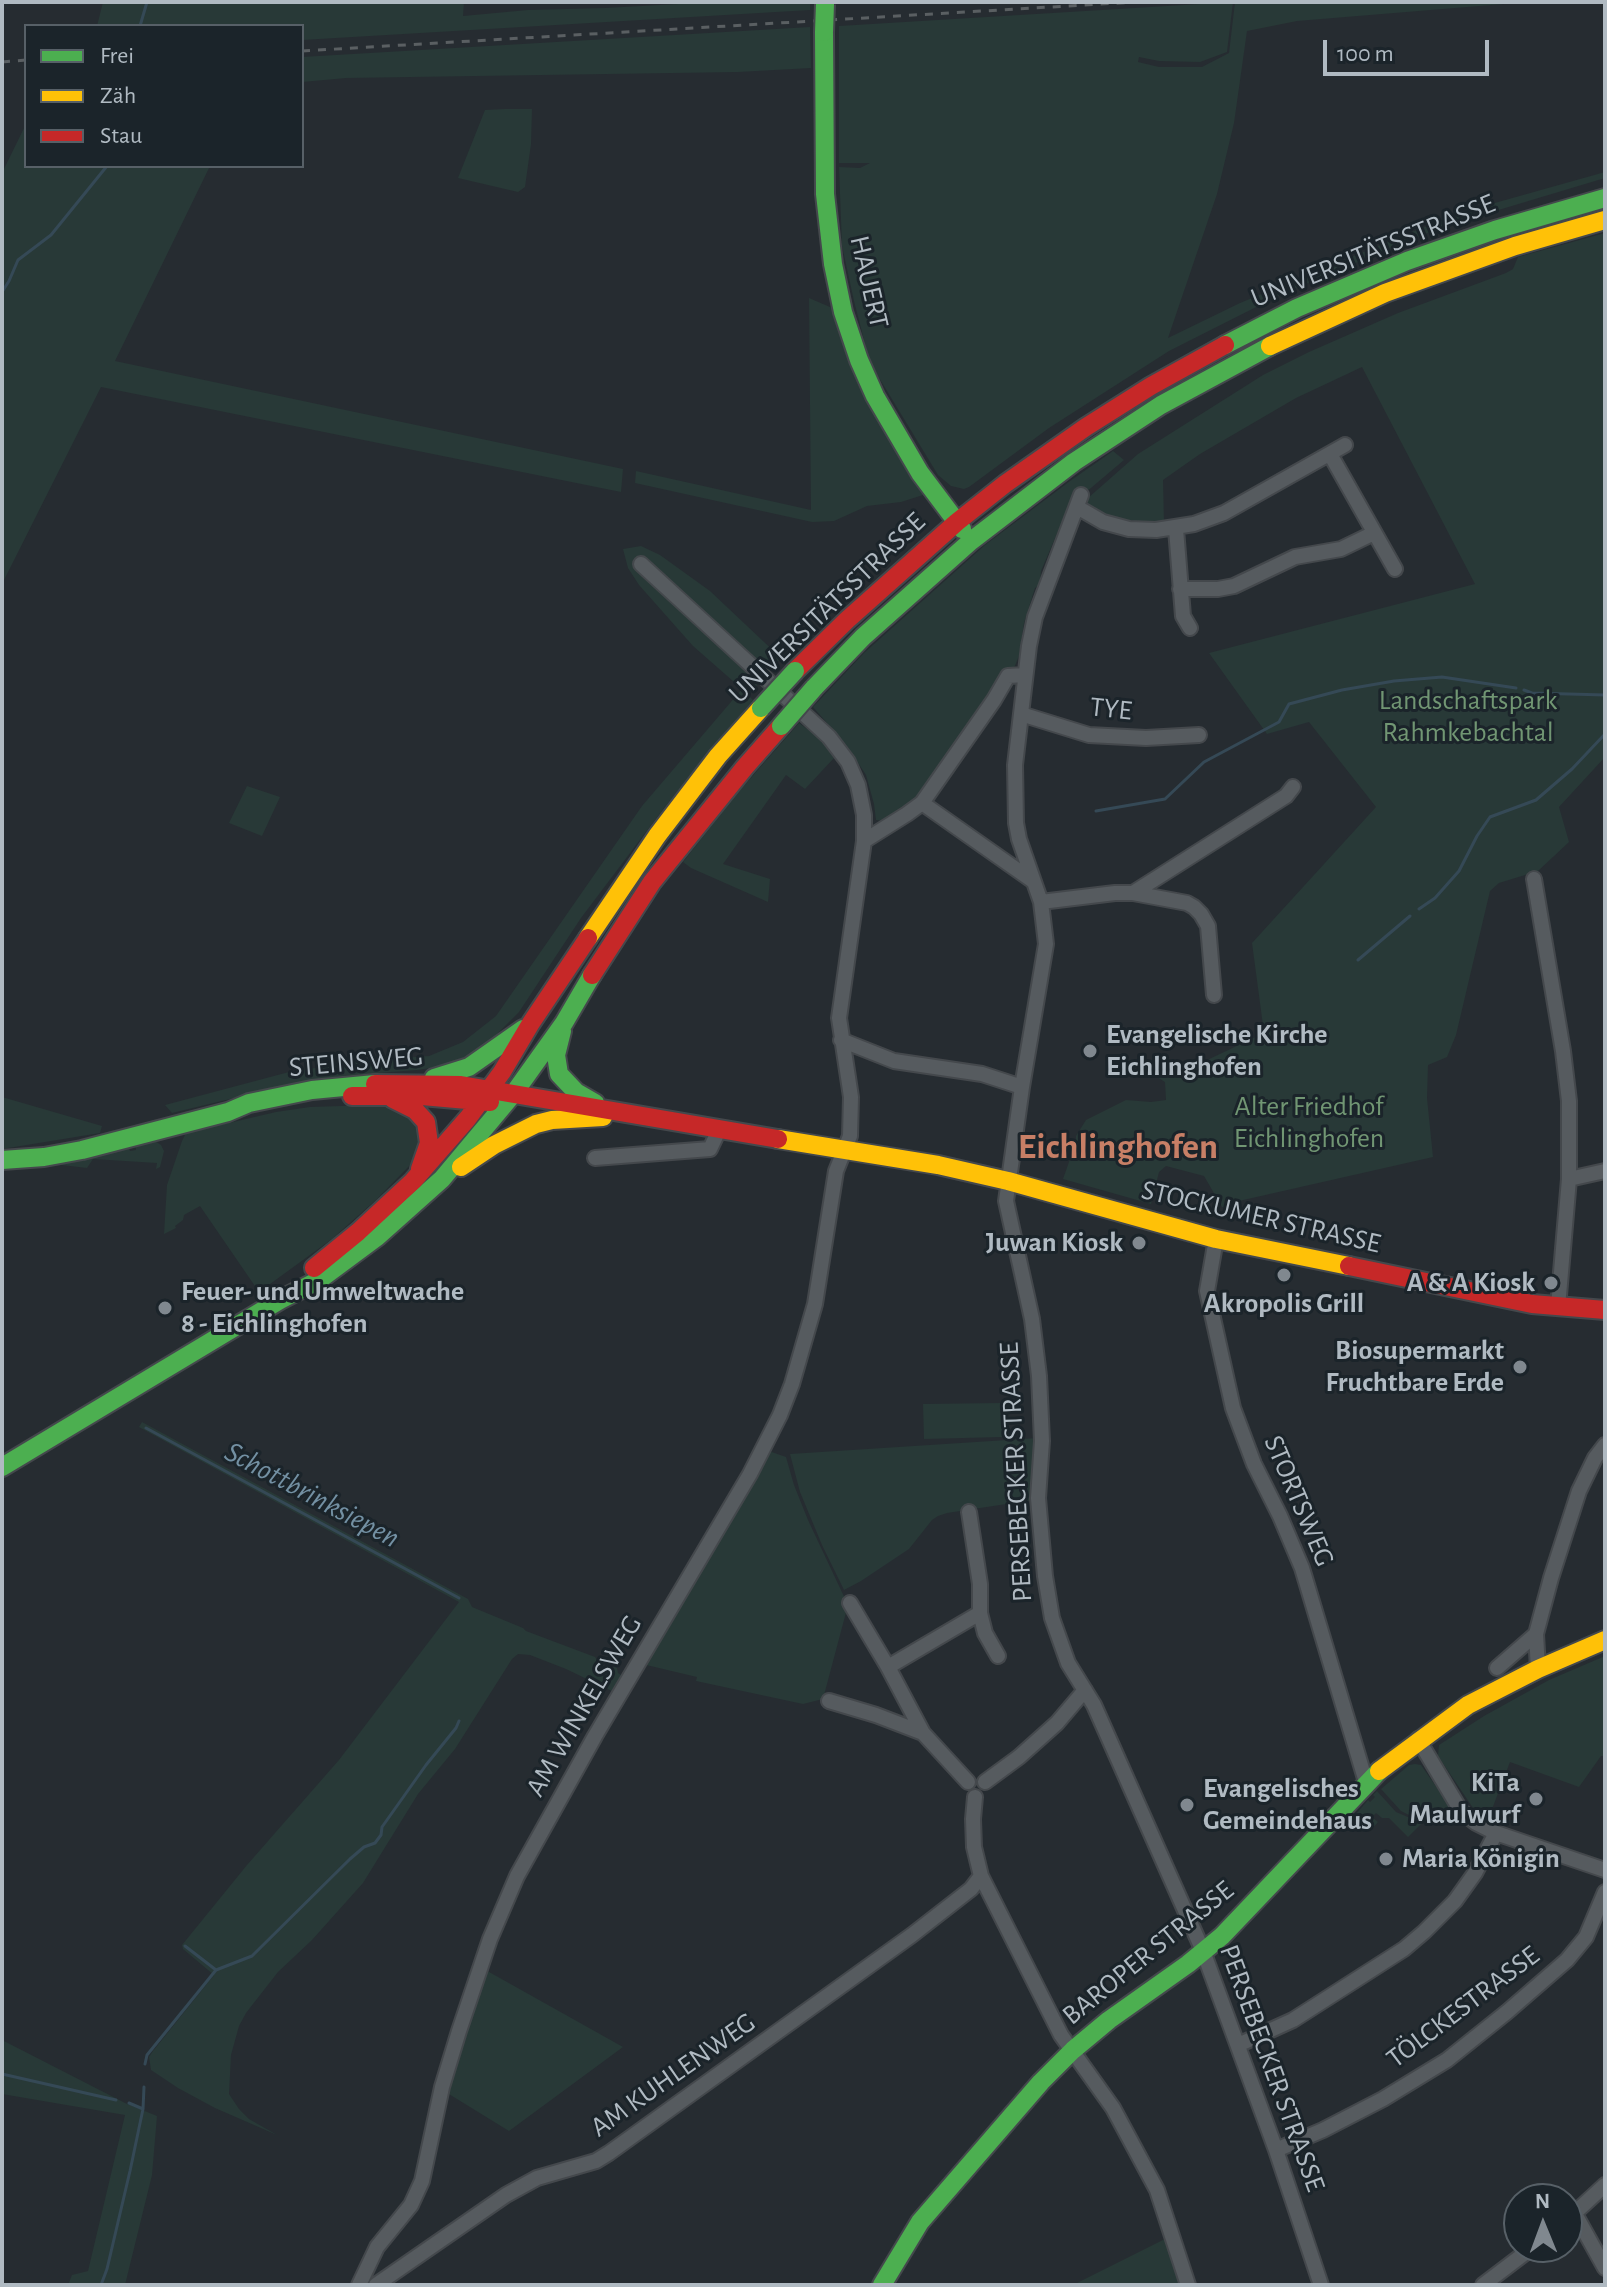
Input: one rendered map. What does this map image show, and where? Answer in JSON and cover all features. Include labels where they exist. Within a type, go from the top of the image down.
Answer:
[{"type":"main road","name":"HAUERT","points":[[825,3],[824,180],[837,286],[850,333],[875,396],[920,473],[971,541]]},
{"type":"main road","name":"UNIVERSITÄTSSTRASSE","points":[[280,1300],[297,1281],[349,1240],[413,1181],[486,1095],[657,836],[718,756],[795,671],[957,522],[1086,427],[1151,386],[1261,326],[1419,257],[1495,230],[1605,198]]},
{"type":"main road","name":"UNIVERSITÄTSSTRASSE","points":[[2,1467],[280,1300],[319,1280],[377,1237],[442,1179],[510,1099],[564,1023],[652,882],[745,767],[863,637],[1014,506],[1161,405],[1259,351],[1423,278],[1515,246],[1605,220]]},
{"type":"main road","points":[[920,473],[934,503],[935,514],[926,548]]},
{"type":"main road","points":[[413,1082],[469,1067],[531,1023]]},
{"type":"main road","name":"UNIVERSITÄTSSTRASSE","points":[[564,1023],[556,1055],[559,1074],[576,1092],[604,1112]]},
{"type":"main road","name":"STEINSWEG","points":[[228,1112],[249,1103],[351,1085],[413,1082],[461,1085],[486,1095]]},
{"type":"main road","name":"STEINSWEG","points":[[2,1160],[82,1150],[228,1112],[320,1099],[486,1095]]},
{"type":"main road","name":"STOCKUMER STRASSE","points":[[486,1095],[938,1165],[1008,1181],[1216,1239],[1532,1304],[1605,1310]]},
{"type":"main road","points":[[387,1096],[415,1110],[426,1122],[429,1135],[427,1151],[413,1181]]},
{"type":"main road","points":[[442,1179],[494,1145],[536,1124],[604,1112]]},
{"type":"main road","name":"BAROPER STRASSE","points":[[882,2285],[920,2222],[1028,2096],[1073,2050],[1203,1951],[1243,1915],[1366,1782],[1418,1739],[1468,1705],[1538,1669],[1605,1640]]},
{"type":"street","points":[[1190,628],[1183,616],[1176,529],[1224,513],[1345,445]]},
{"type":"street","points":[[1330,454],[1395,569]]},
{"type":"street","name":"PERSEBECKER STRASSE","points":[[1176,529],[1142,530],[1114,526],[1103,522],[1079,501],[1035,617],[1015,765],[1016,823],[1041,902],[1046,944],[1006,1201],[1032,1319],[1039,1376],[1042,1441],[1038,1498],[1050,1612],[1068,1663],[1094,1705],[1203,1951],[1276,2150],[1321,2285]]},
{"type":"street","points":[[1180,589],[1234,586],[1295,557],[1341,549],[1374,533]]},
{"type":"street","name":"AM WINKELSWEG","points":[[359,2285],[371,2256],[411,2205],[422,2181],[442,2087],[459,2031],[490,1939],[517,1876],[595,1736],[750,1474],[780,1415],[815,1304],[836,1171],[850,1136],[852,1107],[841,1040],[840,1011],[864,841],[860,790],[840,750],[809,717],[641,564]]},
{"type":"street","points":[[864,841],[922,803],[1008,676],[1025,675]]},
{"type":"street","name":"TYE","points":[[1021,714],[1094,736],[1146,738],[1199,735]]},
{"type":"street","points":[[1133,893],[1286,796],[1293,787]]},
{"type":"street","points":[[922,803],[1033,881]]},
{"type":"street","points":[[1534,879],[1569,1101],[1569,1179],[1558,1307]]},
{"type":"street","points":[[1041,902],[1133,893],[1187,903],[1201,914],[1208,926],[1214,995]]},
{"type":"street","points":[[841,1040],[894,1061],[982,1074],[1022,1087]]},
{"type":"street","points":[[595,1158],[710,1149],[719,1130]]},
{"type":"street","points":[[1569,1179],[1605,1171]]},
{"type":"street","name":"STORTSWEG","points":[[1216,1239],[1207,1291],[1233,1408],[1254,1464],[1302,1568],[1366,1782]]},
{"type":"street","points":[[1538,1669],[1536,1634],[1551,1578],[1579,1491],[1605,1445]]},
{"type":"street","points":[[969,1512],[980,1584],[980,1613],[985,1633],[998,1656]]},
{"type":"street","points":[[850,1603],[923,1733],[968,1782],[968,1791],[975,1797]]},
{"type":"street","points":[[888,1667],[980,1613]]},
{"type":"street","points":[[1497,1668],[1536,1634]]},
{"type":"street","points":[[985,1782],[1057,1723],[1085,1690]]},
{"type":"street","points":[[829,1701],[923,1733]]},
{"type":"street","points":[[1418,1739],[1461,1811],[1476,1823],[1496,1833],[1605,1870]]},
{"type":"street","points":[[968,1782],[977,1777],[985,1782]]},
{"type":"street","points":[[975,1797],[985,1792],[985,1782]]},
{"type":"street","points":[[975,1797],[974,1847],[981,1876],[1061,2035],[1113,2108],[1157,2190],[1188,2285]]},
{"type":"street","points":[[1238,2045],[1293,2020],[1406,1947],[1455,1901],[1475,1873],[1496,1833]]},
{"type":"street","name":"AM KUHLENWEG","points":[[376,2285],[506,2195],[537,2178],[584,2165],[609,2153],[901,1943],[971,1889],[981,1876]]},
{"type":"street","name":"TÖLCKESTRASSE","points":[[1276,2150],[1383,2099],[1459,2050],[1567,1960],[1586,1937],[1605,1892]]},
{"type":"street","points":[[1583,2206],[1605,2185]]},
{"type":"street","points":[[1583,2235],[1605,2268]]},
{"type":"street","points":[[1483,2285],[1512,2263]]},
{"type":"green space","points":[[103,2],[464,2],[463,16],[715,2],[810,2],[810,10],[304,40],[304,24],[98,24]]},
{"type":"green space","points":[[1233,2],[1227,52],[1200,62],[1139,57],[1138,62],[1159,67],[1202,67],[1229,53],[1235,2],[1528,2],[1297,21],[1247,31],[1234,123],[1217,194],[1168,338],[1240,303],[1419,229],[1484,206],[1605,172],[1605,178],[1442,227],[1284,293],[1169,351],[1049,428],[969,487],[951,486],[938,475],[870,363],[854,301],[842,246],[839,167],[860,168],[870,163],[839,163],[839,26]]},
{"type":"green space","points":[[810,27],[811,68],[738,72],[346,78],[304,82],[304,57]]},
{"type":"green space","points":[[532,109],[525,187],[518,192],[458,178],[485,110]]},
{"type":"green space","points":[[24,128],[24,168],[209,168],[115,361],[623,469],[621,492],[101,387],[2,584],[2,173]]},
{"type":"green space","name":"Landschaftspark Rahmkebachtal","points":[[1605,233],[1605,757],[1559,807],[1569,842],[1538,871],[1499,883],[1490,891],[1456,1035],[1447,1057],[1428,1065],[1427,1098],[1433,1157],[1230,1203],[1227,1208],[1222,1207],[1204,1176],[1166,1166],[1159,1172],[1151,1204],[1063,1179],[1076,1136],[1086,1120],[1126,1100],[1166,1100],[1165,1082],[1157,1077],[1161,1074],[1174,1067],[1180,1073],[1264,1033],[1252,943],[1376,807],[1309,722],[1267,734],[1209,653],[1475,584],[1362,367],[1296,398],[1200,454],[1163,480],[1164,523],[1112,519],[1088,506],[1088,498],[1138,454],[1263,375],[1398,313],[1506,273],[1513,269],[1518,257]]},
{"type":"green space","points":[[809,298],[837,310],[869,399],[923,495],[901,502],[867,506],[834,521],[812,522],[635,483],[636,471],[811,510]]},
{"type":"green space","points":[[1113,451],[1124,460],[1085,493],[1076,491],[1071,501],[1035,588],[1014,668],[1006,675],[917,803],[886,821],[876,820],[866,775],[847,746],[813,707],[864,653],[985,545]]},
{"type":"green space","points":[[641,546],[660,555],[710,591],[781,658],[748,695],[753,700],[664,808],[581,918],[519,1012],[487,1044],[452,1065],[341,1076],[284,1086],[172,1113],[165,1105],[289,1072],[361,1061],[429,1056],[463,1042],[496,1016],[642,806],[742,689],[693,646],[639,585],[628,568],[623,549]]},
{"type":"green space","points":[[799,723],[822,740],[834,758],[805,789],[786,775],[723,864],[770,879],[768,902],[683,862],[734,797]]},
{"type":"green space","points":[[247,786],[280,797],[262,836],[229,823]]},
{"type":"green space","points":[[2,1097],[102,1126],[100,1133],[2,1149]]},
{"type":"green space","points":[[390,1106],[413,1116],[423,1136],[418,1157],[332,1239],[259,1292],[200,1206],[184,1215],[176,1228],[164,1234],[167,1185],[186,1133],[276,1112],[310,1107]]},
{"type":"green space","points":[[155,1141],[164,1151],[160,1167],[156,1169],[157,1163],[93,1159],[87,1168],[53,1164],[129,1148],[130,1151],[136,1150],[136,1146]]},
{"type":"green space","points":[[1002,1403],[1003,1437],[924,1439],[923,1404]]},
{"type":"green space","points":[[142,1422],[468,1599],[472,1607],[595,1657],[608,1669],[617,1668],[624,1677],[614,1692],[530,1655],[518,1654],[512,1659],[455,1749],[418,1794],[363,1883],[312,1940],[278,1972],[239,2026],[231,2055],[229,2094],[249,2119],[277,2135],[215,2108],[151,2070],[149,2057],[214,1975],[182,1945],[339,1760],[459,1602],[139,1427]]},
{"type":"green space","points":[[1038,1438],[1033,1500],[938,1516],[909,1549],[844,1590],[800,1492],[790,1454]]},
{"type":"green space","points":[[766,1450],[786,1457],[808,1520],[848,1605],[823,1699],[803,1704],[696,1681],[697,1677],[642,1664]]},
{"type":"green space","points":[[1605,1656],[1605,1756],[1601,1756],[1579,1787],[1510,1762],[1489,1817],[1473,1808],[1438,1756],[1439,1745],[1549,1680]]},
{"type":"green space","points":[[1409,1765],[1421,1765],[1453,1811],[1445,1818],[1415,1818],[1401,1811],[1381,1789]]},
{"type":"green space","points":[[1377,1791],[1396,1812],[1422,1823],[1408,1837],[1389,1818],[1382,1818],[1376,1813],[1372,1817],[1378,1822],[1372,1829],[1356,1814],[1368,1800],[1370,1802],[1375,1797],[1373,1795]]},
{"type":"green space","points":[[482,1968],[623,2047],[509,2131],[444,2091]]},
{"type":"green space","points":[[2,2040],[125,2103],[157,2116],[152,2175],[125,2285],[68,2285],[72,2275],[88,2271],[125,2115],[2,2094]]},
{"type":"green space","points":[[1167,2238],[1182,2285],[1073,2285]]},
{"type":"waterway","points":[[141,24],[147,2]]},
{"type":"waterway","points":[[2,292],[18,260],[51,235],[105,168]]},
{"type":"waterway","points":[[1096,811],[1165,799],[1204,762],[1279,722],[1289,704],[1342,690],[1442,677],[1516,688]]},
{"type":"waterway","points":[[1524,690],[1532,693],[1605,695]]},
{"type":"waterway","points":[[1419,909],[1435,898],[1459,871],[1490,817],[1536,800],[1572,769],[1605,734]]},
{"type":"waterway","points":[[1358,960],[1410,916]]},
{"type":"waterway","name":"Schottbrinksiepen","points":[[146,1428],[459,1598]]},
{"type":"waterway","name":"Schottbrinksiepen","points":[[145,2064],[147,2055],[216,1970],[252,1956],[350,1859],[364,1847],[375,1843],[382,1827],[459,1721]]},
{"type":"waterway","points":[[185,1946],[216,1970]]},
{"type":"waterway","points":[[2,2074],[116,2100]]},
{"type":"waterway","points":[[101,2285],[130,2171],[143,2109],[144,2087]]},
{"type":"waterway","points":[[129,2103],[143,2109]]},
{"type":"railway","points":[[304,51],[1136,2]]},
{"type":"railway","points":[[2,62],[24,60]]},
{"type":"traffic: fast","points":[[824,32],[825,4]]},
{"type":"traffic: fast","points":[[824,32],[825,194],[833,264],[843,312],[875,396],[920,473],[962,529]]},
{"type":"traffic: fast","points":[[1225,345],[1297,308],[1407,261],[1495,230],[1605,198]]},
{"type":"traffic: fast","points":[[814,688],[863,637],[971,541],[1074,462],[1161,405],[1270,346]]},
{"type":"traffic: fast","points":[[761,708],[795,671]]},
{"type":"traffic: fast","points":[[781,726],[814,688]]},
{"type":"traffic: fast","points":[[2,1467],[280,1300],[319,1280],[377,1237],[442,1179],[514,1093],[564,1023],[592,975]]},
{"type":"traffic: fast","points":[[434,1078],[469,1067],[523,1029]]},
{"type":"traffic: fast","points":[[562,1031],[556,1055],[559,1074],[576,1092],[595,1103]]},
{"type":"traffic: fast","points":[[2,1160],[82,1150],[228,1112],[249,1103],[312,1090],[375,1084]]},
{"type":"traffic: fast","points":[[882,2285],[920,2222],[1041,2082],[1109,2020],[1222,1936],[1379,1771]]},
{"type":"traffic: slow","points":[[1270,346],[1385,293],[1515,246],[1605,220]]},
{"type":"traffic: slow","points":[[588,938],[657,836],[718,756],[761,708]]},
{"type":"traffic: slow","points":[[461,1167],[494,1145],[536,1124],[603,1117]]},
{"type":"traffic: slow","points":[[778,1139],[938,1165],[1008,1181],[1216,1239],[1349,1266]]},
{"type":"traffic: slow","points":[[1379,1771],[1468,1705],[1538,1669],[1605,1640]]},
{"type":"traffic: jam","points":[[795,671],[957,522],[1005,484],[1086,427],[1225,345]]},
{"type":"traffic: jam","points":[[592,975],[652,882],[781,726]]},
{"type":"traffic: jam","points":[[314,1268],[413,1181],[468,1118],[502,1072],[588,938]]},
{"type":"traffic: jam","points":[[375,1084],[461,1085],[778,1139]]},
{"type":"traffic: jam","points":[[352,1096],[422,1096],[490,1102]]},
{"type":"traffic: jam","points":[[393,1099],[415,1110],[426,1122],[429,1143],[420,1169]]},
{"type":"traffic: jam","points":[[1349,1266],[1532,1304],[1605,1310]]},
{"type":"place","name":"Evangelische Kirche Eichlinghofen","points":[[1090,1051]]},
{"type":"place","name":"Juwan Kiosk","points":[[1139,1243]]},
{"type":"place","name":"Akropolis Grill","points":[[1284,1275]]},
{"type":"place","name":"A & A Kiosk","points":[[1551,1283]]},
{"type":"place","name":"Feuer- und Umweltwache 8 - Eichlinghofen","points":[[165,1308]]},
{"type":"place","name":"Biosupermarkt Fruchtbare Erde","points":[[1520,1367]]},
{"type":"place","name":"KiTa Maulwurf","points":[[1536,1799]]},
{"type":"place","name":"Evangelisches Gemeindehaus","points":[[1187,1805]]},
{"type":"place","name":"Maria Königin","points":[[1386,1859]]},
{"type":"district","name":"Eichlinghofen","points":[[1118,1147]]},
{"type":"park label","name":"Alter Friedhof Eichlinghofen","points":[[1309,1123]]}]
